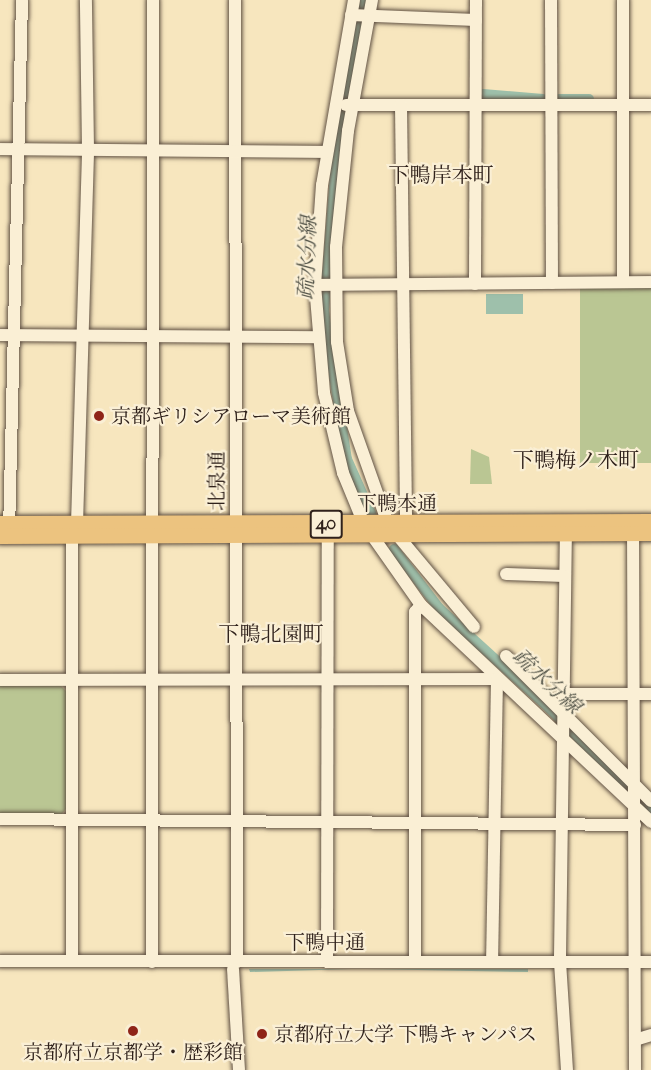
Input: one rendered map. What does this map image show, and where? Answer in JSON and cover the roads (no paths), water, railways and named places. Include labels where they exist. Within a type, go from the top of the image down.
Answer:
[{"type":"main road","name":"下鴨本通","points":[[237,531],[328,537],[374,537],[520,529],[633,527],[651,520]]},
{"type":"main road","name":"下鴨本通","points":[[5,530],[237,531],[388,524],[404,535]]},
{"type":"main road","name":"下鴨本通","points":[[633,527],[651,533]]},
{"type":"street","points":[[5,530],[14,335],[22,0]]},
{"type":"street","points":[[72,961],[71,680],[74,530],[88,150],[86,0]]},
{"type":"street","points":[[152,962],[153,0]]},
{"type":"street","name":"北泉通","points":[[233,1062],[237,819],[235,0]]},
{"type":"street","points":[[354,0],[327,152],[315,285],[316,337],[331,431],[364,524],[421,605],[651,822]]},
{"type":"street","points":[[372,0],[339,198],[335,286],[348,411],[388,524]]},
{"type":"street","points":[[476,0],[476,284]]},
{"type":"street","points":[[551,0],[552,283]]},
{"type":"street","points":[[623,0],[623,282]]},
{"type":"street","points":[[351,15],[368,19],[476,20]]},
{"type":"street","points":[[335,105],[651,105]]},
{"type":"street","points":[[401,105],[404,535],[428,578],[474,627]]},
{"type":"street","points":[[0,149],[327,152]]},
{"type":"street","points":[[315,285],[651,282]]},
{"type":"street","points":[[0,334],[316,337]]},
{"type":"street","points":[[633,527],[635,1070]]},
{"type":"street","points":[[566,529],[561,962],[567,1070]]},
{"type":"street","points":[[327,962],[328,537]]},
{"type":"street","points":[[506,574],[565,576]]},
{"type":"street","points":[[415,962],[415,612],[421,605]]},
{"type":"street","points":[[506,656],[651,801]]},
{"type":"street","points":[[0,680],[497,679]]},
{"type":"street","points":[[492,962],[490,824],[497,679]]},
{"type":"street","points":[[564,694],[651,694]]},
{"type":"street","points":[[0,819],[152,818],[635,825]]},
{"type":"street","name":"下鴨中通","points":[[0,961],[235,965],[327,962],[651,962]]},
{"type":"street","points":[[635,1040],[651,1035]]},
{"type":"waterway","name":"疏水分線","points":[[365,0],[339,127],[324,311],[347,459],[371,513]]},
{"type":"waterway","points":[[483,94],[543,99]]},
{"type":"waterway","points":[[559,99],[589,99]]},
{"type":"waterway","name":"疏水分線","points":[[394,549],[439,608],[550,709],[651,813]]},
{"type":"place","name":"京都ギリシアローマ美術館","points":[[99,416]]},
{"type":"place","name":"京都府立京都学・歴彩館","points":[[133,1031]]},
{"type":"place","name":"京都府立大学 下鴨キャンパス","points":[[262,1034]]},
{"type":"district","name":"下鴨岸本町","points":[[441,175]]},
{"type":"district","name":"下鴨梅ノ木町","points":[[576,460]]},
{"type":"district","name":"下鴨北園町","points":[[271,634]]}]
